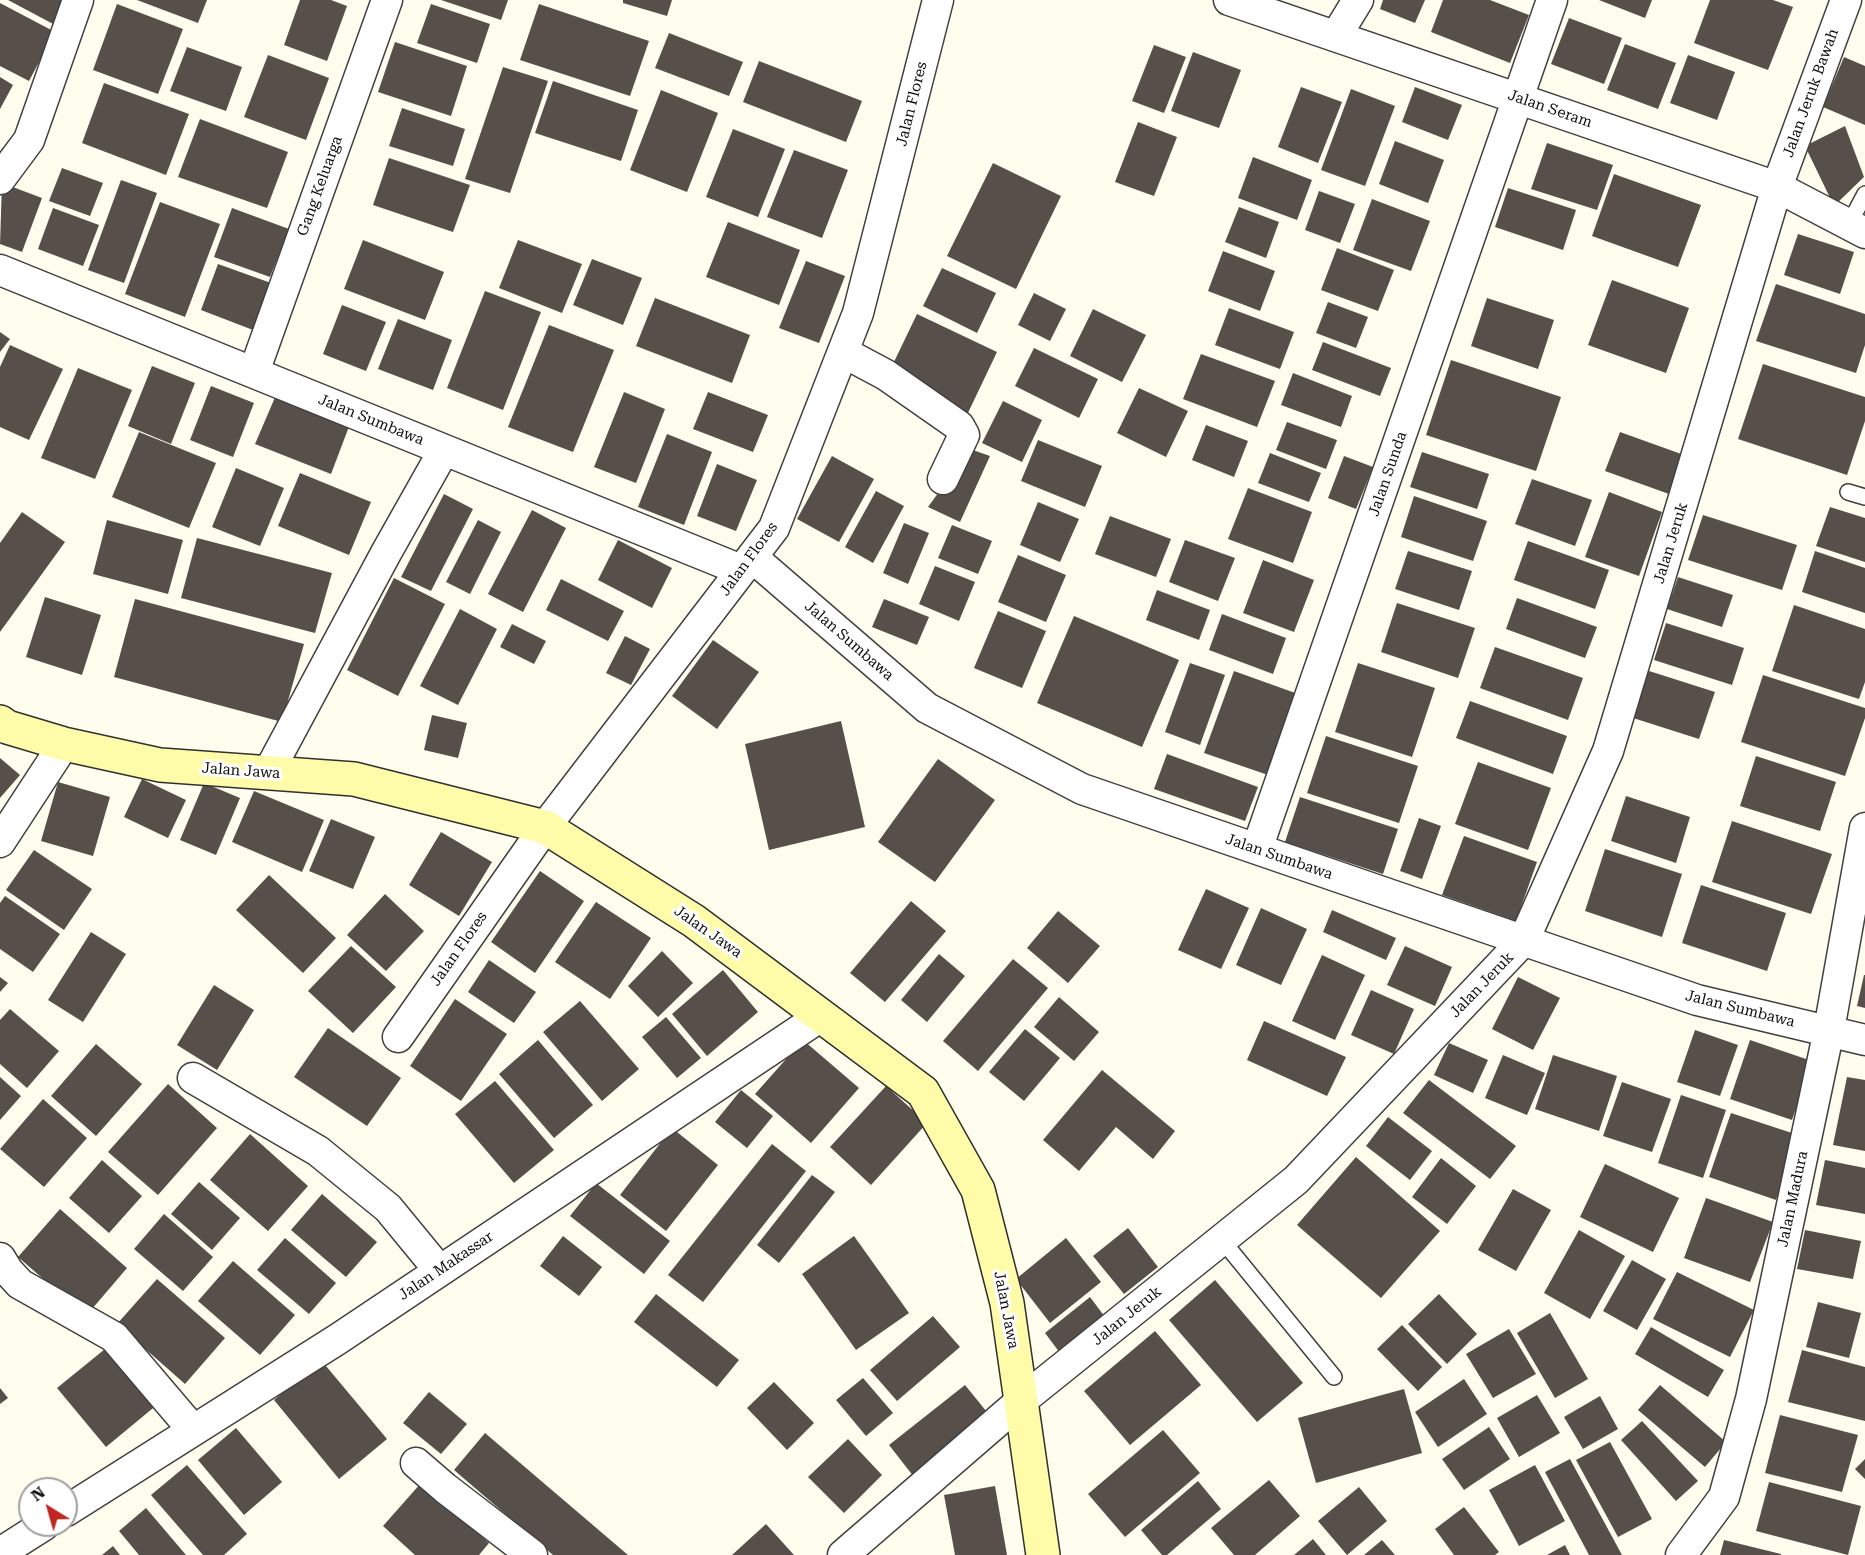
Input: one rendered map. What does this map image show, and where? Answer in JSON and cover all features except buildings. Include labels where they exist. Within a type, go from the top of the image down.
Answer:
[{"type":"street","points":[[0,179],[29,140],[78,0]]},
{"type":"street","name":"Gang Keluarga","points":[[254,372],[387,0]]},
{"type":"street","name":"Jalan Flores","points":[[398,1037],[545,826],[774,528],[858,313],[938,0]]},
{"type":"street","name":"Jalan Seram","points":[[1229,0],[1777,187],[1857,229]]},
{"type":"street","points":[[1336,36],[1358,0]]},
{"type":"street","name":"Jalan Sunda","points":[[1257,849],[1552,0]]},
{"type":"street","name":"Jalan Jeruk Bawah","points":[[1777,187],[1846,0]]},
{"type":"street","name":"Jalan Jeruk","points":[[843,1555],[1021,1401],[1296,1180],[1524,940],[1608,751],[1777,187]]},
{"type":"street","name":"Jalan Sumbawa","points":[[0,270],[444,450],[747,563],[927,708],[1082,789],[1697,1000],[1865,1040]]},
{"type":"street","points":[[843,352],[886,375],[958,426],[964,435],[943,479]]},
{"type":"street","points":[[268,772],[444,450]]},
{"type":"street","name":"Jalan Jawa","points":[[0,722],[7,727],[63,744],[160,765],[354,779],[545,826],[694,921],[923,1092],[978,1190],[1007,1303],[1043,1555]]},
{"type":"street","points":[[0,842],[63,744]]},
{"type":"street","name":"Jalan Madura","points":[[1681,1555],[1724,1497],[1751,1400],[1829,1030],[1865,828]]},
{"type":"street","name":"Jalan Makassar","points":[[78,1503],[338,1339],[821,1016]]},
{"type":"street","points":[[193,1078],[318,1151],[388,1208],[439,1270]]},
{"type":"street","points":[[0,1258],[8,1271],[21,1284],[114,1337],[193,1430]]},
{"type":"street","points":[[416,1463],[532,1555]]},
{"type":"street","points":[[0,1553],[25,1537]]},
{"type":"lane","points":[[1857,229],[1865,194]]},
{"type":"lane","points":[[1848,492],[1865,497]]},
{"type":"lane","points":[[1222,1240],[1335,1377]]}]
